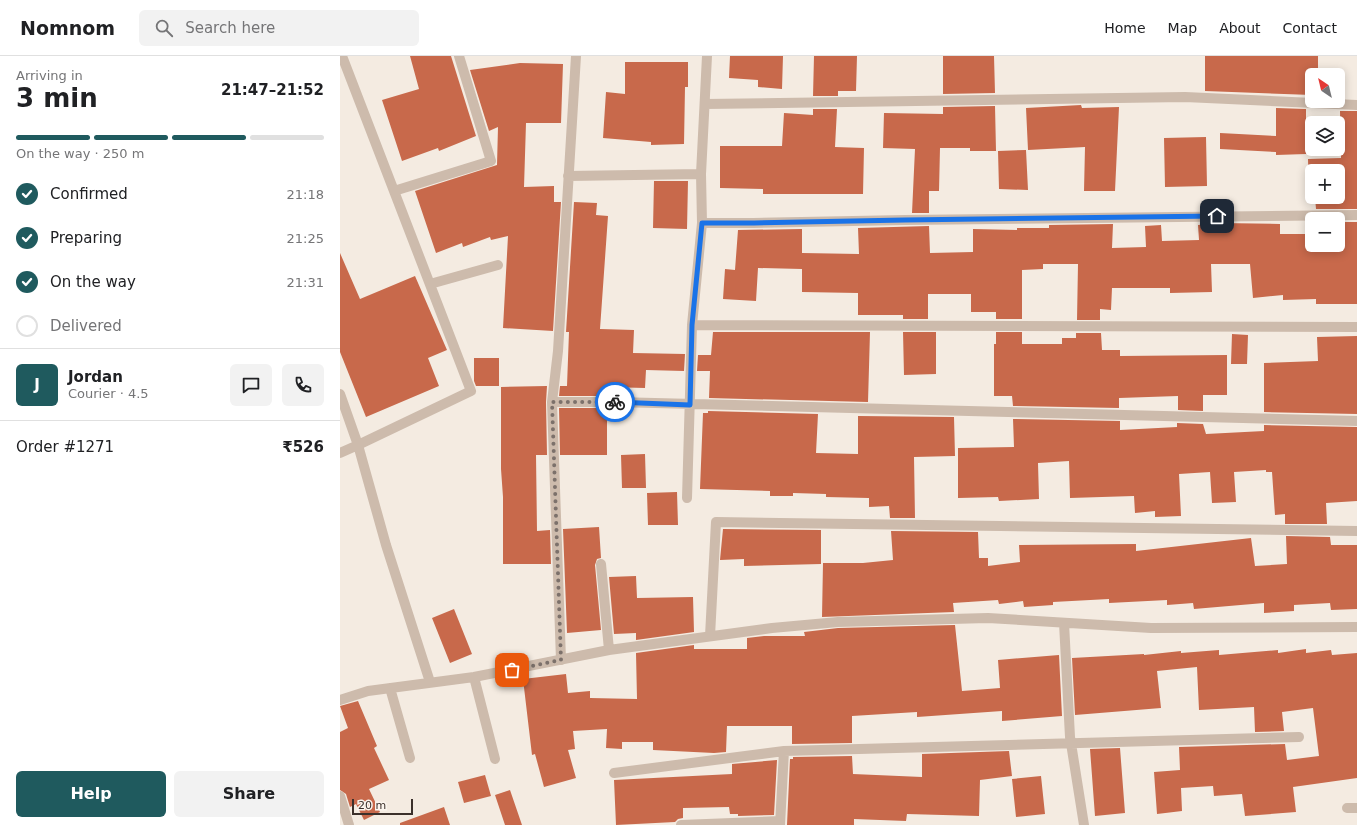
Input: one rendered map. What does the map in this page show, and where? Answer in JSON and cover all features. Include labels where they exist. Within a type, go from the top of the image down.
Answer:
[{"type":"street","points":[[340,453],[471,391],[342,56]]},
{"type":"street","points":[[394,191],[491,161],[459,56]]},
{"type":"street","points":[[561,660],[552,402],[558,351],[576,56]]},
{"type":"street","points":[[687,498],[692,325],[702,223],[701,174],[707,56]]},
{"type":"street","points":[[705,104],[1185,97],[1357,105]]},
{"type":"street","points":[[568,176],[701,174]]},
{"type":"street","points":[[702,223],[1357,215]]},
{"type":"street","points":[[430,284],[498,265]]},
{"type":"street","points":[[692,325],[1357,327]]},
{"type":"street","points":[[340,394],[358,445],[386,545],[430,682]]},
{"type":"street","points":[[552,402],[1357,421]]},
{"type":"street","points":[[710,636],[716,522],[1357,531]]},
{"type":"street","points":[[601,564],[609,650]]},
{"type":"street","points":[[340,700],[368,692],[430,682],[474,677],[609,650],[710,636],[838,622],[988,618],[1151,628],[1357,627]]},
{"type":"street","points":[[1064,623],[1072,744],[1084,825]]},
{"type":"street","points":[[474,677],[495,760]]},
{"type":"street","points":[[390,688],[410,758]]},
{"type":"street","points":[[614,773],[784,751],[1299,737]]},
{"type":"street","points":[[681,825],[780,823],[784,751]]},
{"type":"street","points":[[340,796],[349,825]]},
{"type":"building","points":[[410,56],[451,56],[476,136],[439,151],[438,148],[402,161],[382,100],[419,89]]},
{"type":"building","points":[[730,56],[783,56],[782,89],[758,87],[758,80],[729,78]]},
{"type":"building","points":[[814,56],[857,56],[856,91],[838,91],[838,96],[813,96]]},
{"type":"building","points":[[943,56],[994,56],[995,93],[943,94]]},
{"type":"building","points":[[1205,56],[1318,56],[1318,68],[1305,68],[1305,95],[1205,91]]},
{"type":"building","points":[[625,62],[688,62],[688,87],[685,87],[684,144],[651,145],[651,142],[603,138],[606,92],[625,94]]},
{"type":"building","points":[[520,63],[563,64],[561,123],[526,123],[524,187],[554,186],[554,202],[561,202],[553,331],[503,328],[508,236],[491,240],[490,237],[463,247],[462,243],[436,253],[415,191],[497,165],[498,127],[489,131],[470,70]]},
{"type":"building","points":[[1081,105],[1082,108],[1119,107],[1115,191],[1084,191],[1085,147],[1028,150],[1026,108]]},
{"type":"building","points":[[995,106],[996,151],[970,151],[970,148],[940,148],[939,191],[929,191],[929,213],[912,213],[915,149],[883,148],[884,113],[943,114],[943,107]]},
{"type":"building","points":[[1276,108],[1306,109],[1305,154],[1276,155],[1276,152],[1220,149],[1220,133],[1276,136]]},
{"type":"building","points":[[813,109],[837,109],[835,147],[864,148],[863,194],[763,194],[763,189],[720,188],[720,146],[782,146],[784,113],[813,115]]},
{"type":"building","points":[[1340,111],[1357,111],[1357,209],[1316,209],[1316,204],[1345,204],[1345,164],[1308,164],[1308,159],[1341,158],[1341,156],[1345,156],[1345,116],[1340,116]]},
{"type":"building","points":[[1206,137],[1207,186],[1165,187],[1164,138]]},
{"type":"building","points":[[1026,150],[1028,190],[999,189],[998,151]]},
{"type":"building","points":[[654,181],[688,181],[687,229],[653,228]]},
{"type":"building","points":[[574,202],[597,203],[596,215],[608,216],[600,329],[634,330],[633,353],[685,354],[684,371],[646,370],[645,388],[607,387],[607,396],[559,396],[560,386],[567,386],[569,332],[566,332]]},
{"type":"building","points":[[1345,222],[1357,222],[1357,304],[1316,304],[1316,299],[1283,300],[1283,295],[1253,298],[1250,264],[1211,264],[1212,292],[1170,293],[1170,288],[1112,288],[1111,310],[1100,309],[1100,320],[1077,320],[1078,264],[1043,264],[1043,269],[1022,270],[1022,319],[996,319],[996,312],[971,312],[971,294],[928,294],[928,319],[903,319],[903,315],[858,315],[858,293],[802,292],[802,269],[758,268],[756,301],[723,299],[725,269],[735,270],[738,230],[802,229],[802,253],[859,254],[858,228],[929,226],[930,253],[973,252],[973,229],[1017,230],[1017,228],[1049,228],[1049,225],[1113,224],[1112,248],[1146,247],[1145,226],[1161,225],[1162,241],[1199,240],[1198,225],[1220,223],[1280,224],[1280,234],[1305,234],[1305,252],[1345,252]]},
{"type":"building","points":[[340,253],[360,299],[415,276],[447,350],[428,358],[439,386],[366,417],[340,352]]},
{"type":"building","points":[[713,332],[870,332],[868,402],[709,398],[710,371],[697,371],[698,355],[711,355]]},
{"type":"building","points":[[903,332],[936,332],[936,374],[904,375]]},
{"type":"building","points":[[996,332],[1022,332],[1022,344],[1062,344],[1062,338],[1076,338],[1076,333],[1101,333],[1102,350],[1120,350],[1120,356],[1227,355],[1227,395],[1203,395],[1203,411],[1178,410],[1178,396],[1119,398],[1119,408],[1013,406],[1012,396],[994,396],[994,344],[996,344]]},
{"type":"building","points":[[1232,334],[1248,335],[1247,364],[1231,364]]},
{"type":"building","points":[[1357,336],[1357,414],[1264,412],[1264,363],[1318,361],[1317,337]]},
{"type":"building","points":[[474,358],[499,358],[499,386],[476,386],[474,381]]},
{"type":"building","points":[[547,386],[547,455],[536,455],[537,531],[550,530],[551,564],[503,564],[501,387]]},
{"type":"building","points":[[559,408],[607,408],[607,455],[560,455]]},
{"type":"building","points":[[708,411],[818,414],[816,453],[858,454],[858,416],[954,417],[955,456],[914,457],[915,518],[890,518],[889,506],[869,507],[869,498],[826,497],[826,494],[793,493],[793,496],[770,496],[770,491],[700,489],[703,413],[708,413]]},
{"type":"building","points":[[1013,419],[1120,421],[1120,430],[1177,427],[1177,423],[1203,424],[1206,434],[1264,431],[1264,425],[1357,427],[1357,501],[1326,503],[1327,524],[1285,524],[1285,514],[1275,515],[1272,472],[1266,472],[1266,470],[1234,472],[1236,502],[1212,503],[1210,472],[1179,474],[1181,516],[1155,517],[1155,511],[1135,513],[1134,496],[1070,498],[1069,461],[1038,463],[1039,499],[999,501],[998,497],[958,498],[958,448],[1014,447]]},
{"type":"building","points":[[645,454],[646,488],[622,488],[621,455]]},
{"type":"building","points":[[677,492],[678,525],[648,525],[647,493]]},
{"type":"building","points":[[599,527],[601,558],[597,559],[595,565],[601,630],[567,633],[563,529]]},
{"type":"building","points":[[723,529],[821,530],[821,564],[744,566],[744,559],[720,560]]},
{"type":"building","points":[[891,531],[978,532],[979,558],[988,558],[988,566],[1020,562],[1019,545],[1136,544],[1136,551],[1251,538],[1255,566],[1287,564],[1286,536],[1330,537],[1331,545],[1357,545],[1357,609],[1331,610],[1330,603],[1294,605],[1294,611],[1264,613],[1264,603],[1194,609],[1193,603],[1167,605],[1167,600],[1109,603],[1109,599],[1053,602],[1053,605],[1024,607],[1023,601],[999,604],[998,600],[953,603],[954,612],[822,617],[823,563],[863,563],[893,560]]},
{"type":"building","points":[[636,576],[637,598],[693,597],[694,632],[636,640],[636,633],[614,634],[609,577]]},
{"type":"building","points":[[454,609],[472,654],[450,663],[432,618]]},
{"type":"building","points":[[955,625],[962,691],[1000,688],[998,660],[1059,655],[1062,716],[1002,721],[1002,711],[917,717],[917,712],[852,716],[852,743],[792,744],[792,726],[727,726],[726,752],[714,753],[653,750],[653,742],[622,742],[622,749],[606,748],[607,729],[573,731],[575,749],[568,750],[576,778],[544,787],[535,754],[532,755],[523,679],[566,674],[568,693],[590,691],[590,698],[637,699],[636,653],[694,645],[694,649],[747,649],[747,638],[764,636],[805,636],[804,632],[838,628]]},
{"type":"building","points":[[1306,649],[1306,653],[1331,650],[1332,655],[1357,653],[1357,778],[1293,787],[1296,812],[1245,816],[1242,794],[1214,796],[1213,786],[1181,788],[1182,811],[1157,814],[1154,772],[1180,770],[1179,747],[1285,744],[1287,760],[1319,756],[1313,708],[1282,712],[1284,731],[1255,732],[1254,707],[1199,710],[1197,667],[1157,671],[1161,708],[1075,715],[1072,658],[1219,650],[1219,655],[1278,650],[1278,653]]},
{"type":"building","points":[[358,701],[377,746],[374,748],[389,780],[369,789],[380,812],[364,820],[356,804],[350,807],[346,794],[340,790],[340,732],[348,728],[340,706]]},
{"type":"building","points":[[1120,748],[1125,813],[1095,816],[1090,749]]},
{"type":"building","points":[[1009,751],[1012,776],[980,780],[979,816],[907,814],[906,821],[854,819],[854,825],[787,825],[790,759],[793,759],[793,757],[852,756],[853,774],[922,777],[922,754]]},
{"type":"building","points":[[777,760],[774,815],[738,816],[738,814],[730,814],[729,807],[683,808],[683,818],[678,819],[675,822],[616,825],[614,780],[732,774],[732,764]]},
{"type":"building","points":[[485,775],[491,796],[464,803],[458,782]]},
{"type":"building","points":[[1041,776],[1045,814],[1016,817],[1012,779]]},
{"type":"building","points":[[510,790],[522,825],[505,825],[495,795]]},
{"type":"building","points":[[444,807],[450,825],[400,825],[400,823]]},
{"type":"way so far","points":[[512,670],[561,660],[552,402],[615,402]]},
{"type":"route","points":[[615,402],[690,405],[692,325],[702,223],[1217,216]]}]
